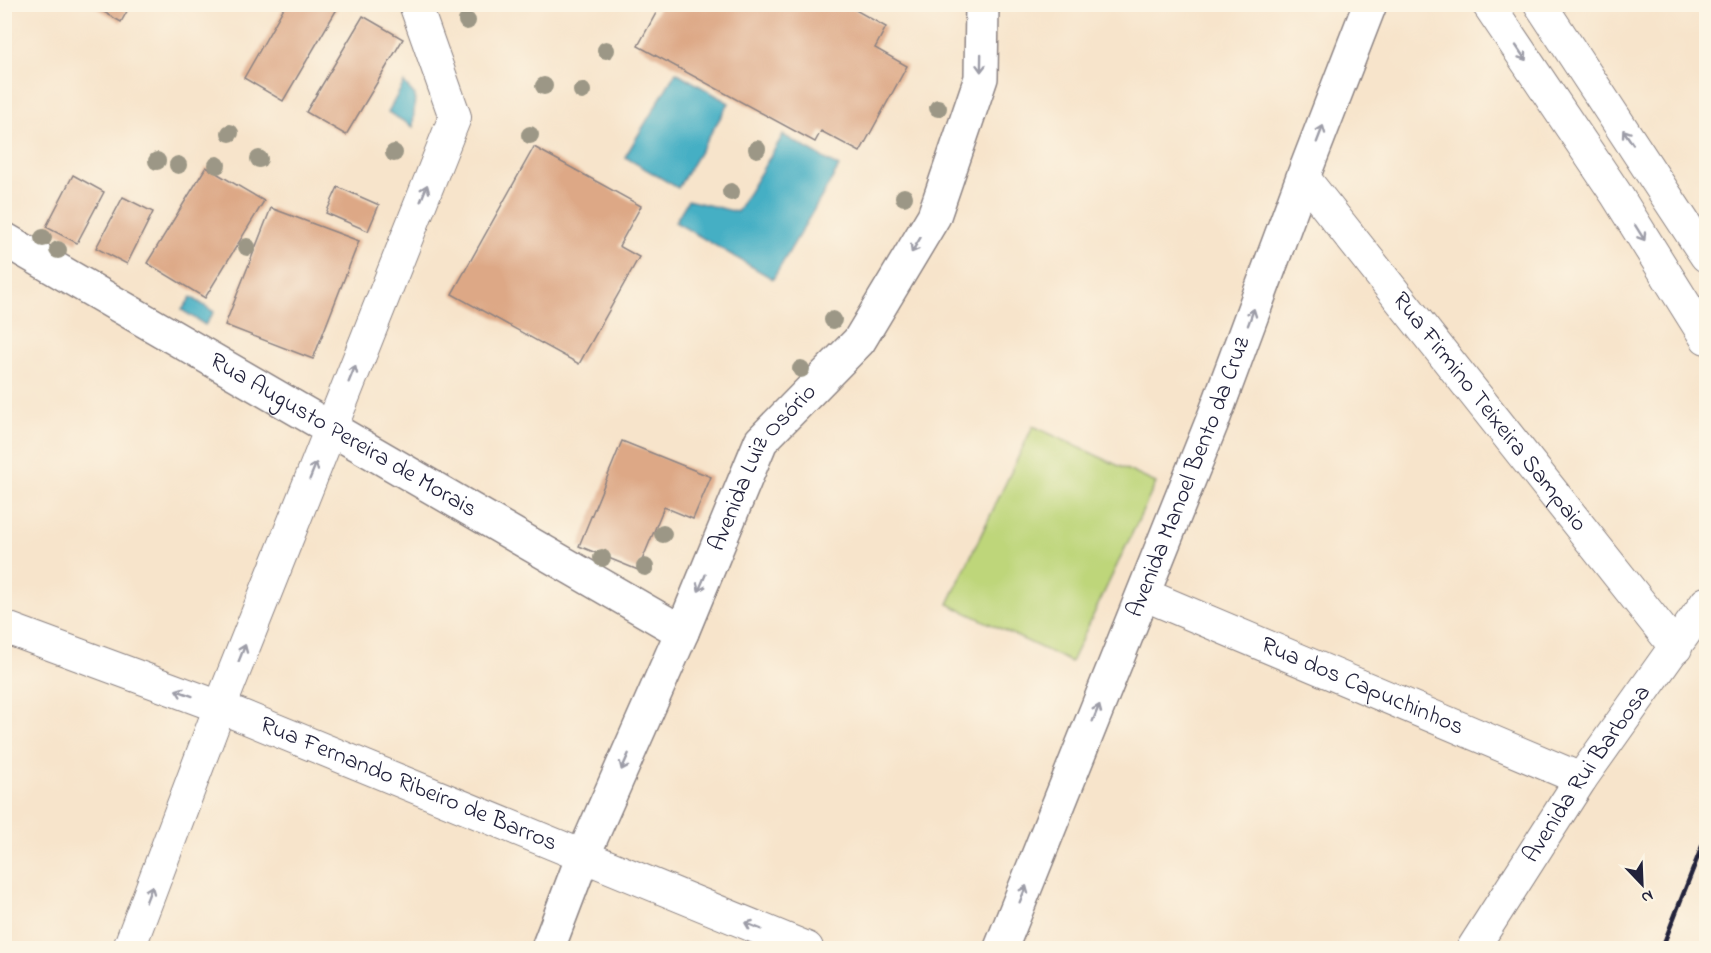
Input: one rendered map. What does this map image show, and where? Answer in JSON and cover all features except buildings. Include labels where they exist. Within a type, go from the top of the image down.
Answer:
[{"type":"main road","name":"Avenida Luiz Osório","points":[[548,948],[584,856],[682,632],[761,441],[859,341],[934,216],[981,78],[982,4]]},
{"type":"main road","name":"Avenida Manoel Bento da Cruz","points":[[1001,948],[1214,417],[1370,4]]},
{"type":"main road","name":"Rua Augusto Pereira de Morais","points":[[4,239],[682,632]]},
{"type":"street","points":[[129,948],[220,707],[454,117],[415,4]]},
{"type":"street","points":[[1488,4],[1616,194],[1707,338]]},
{"type":"street","points":[[1540,4],[1707,256]]},
{"type":"street","points":[[1616,194],[1651,171]]},
{"type":"street","name":"Rua Firmino Teixeira Sampaio","points":[[1303,177],[1676,648]]},
{"type":"street","name":"Rua dos Capuchinhos","points":[[1143,594],[1581,779]]},
{"type":"street","name":"Avenida Rui Barbosa","points":[[1473,948],[1581,779],[1707,603]]},
{"type":"street","name":"Rua Fernando Ribeiro de Barros","points":[[4,627],[220,707],[807,948]]},
{"type":"green space","points":[[1033,426],[1156,483],[1071,662],[948,604]]},
{"type":"water","points":[[676,72],[729,103],[678,188],[625,157]]},
{"type":"water","points":[[404,83],[415,95],[413,127],[388,112]]},
{"type":"water","points":[[783,135],[839,167],[773,279],[675,222],[688,200],[737,212]]},
{"type":"water","points":[[191,297],[214,312],[205,325],[182,310]]},
{"type":"railway","points":[[1662,948],[1706,836]]}]
